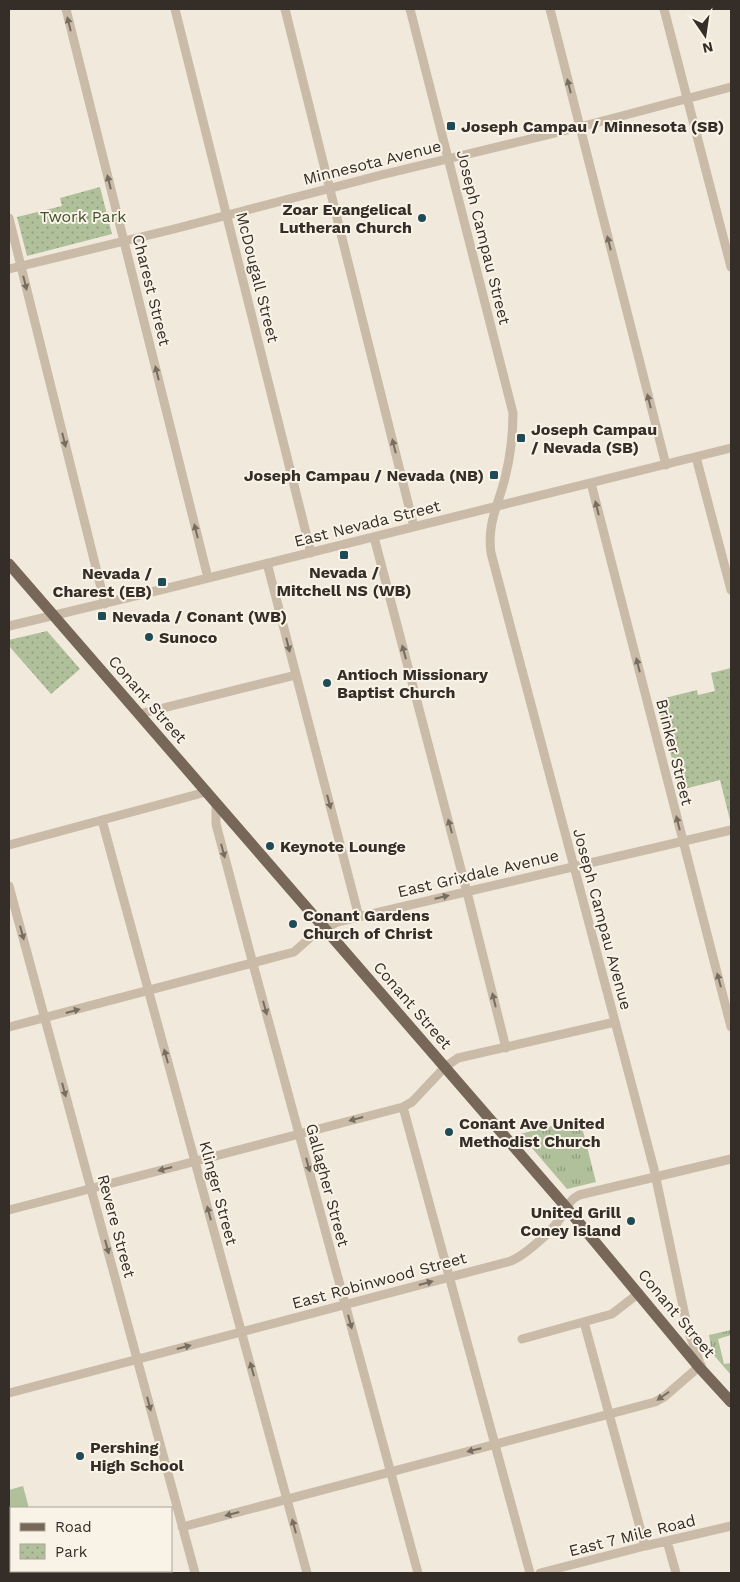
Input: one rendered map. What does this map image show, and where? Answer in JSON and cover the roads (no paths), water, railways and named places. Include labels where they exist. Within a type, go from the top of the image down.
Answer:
[{"type":"main road","name":"Conant Street","points":[[9,564],[566,1207],[731,1402]]},
{"type":"street","name":"Charest Street","points":[[66,9],[208,578]]},
{"type":"street","name":"McDougall Street","points":[[176,9],[311,552]]},
{"type":"street","points":[[285,9],[414,528]]},
{"type":"street","name":"Joseph Campau Street","points":[[410,9],[512,408],[513,423],[506,475]]},
{"type":"street","points":[[550,9],[666,465]]},
{"type":"street","points":[[664,9],[731,267]]},
{"type":"street","name":"Minnesota Avenue","points":[[9,269],[330,188],[580,128],[731,87]]},
{"type":"street","points":[[9,218],[105,604]]},
{"type":"street","name":"East Nevada Street","points":[[9,626],[414,528],[731,448]]},
{"type":"street","points":[[696,457],[731,590]]},
{"type":"street","name":"Joseph Campau Avenue","points":[[506,475],[492,521],[490,540],[493,560],[575,866],[655,1177],[688,1330],[701,1368]]},
{"type":"street","name":"Brinker Street","points":[[591,483],[731,1027]]},
{"type":"street","points":[[374,537],[507,1047]]},
{"type":"street","points":[[267,563],[359,917]]},
{"type":"street","points":[[139,714],[296,675]]},
{"type":"street","points":[[9,845],[206,792]]},
{"type":"street","name":"Gallagher Street","points":[[216,803],[216,824],[418,1573]]},
{"type":"street","name":"Klinger Street","points":[[102,820],[307,1573]]},
{"type":"street","name":"East Grixdale Avenue","points":[[9,1028],[294,952],[313,935],[338,922],[731,830]]},
{"type":"street","name":"Revere Street","points":[[9,886],[195,1573]]},
{"type":"street","points":[[9,1210],[403,1107],[412,1102],[445,1067],[458,1058],[615,1022]]},
{"type":"street","points":[[403,1107],[530,1573]]},
{"type":"street","name":"East Robinwood Street","points":[[9,1391],[517,1259],[557,1223],[573,1198],[579,1195],[731,1159]]},
{"type":"street","points":[[522,1339],[612,1314],[639,1293]]},
{"type":"street","points":[[584,1322],[645,1546]]},
{"type":"street","points":[[182,1527],[660,1400],[701,1368]]},
{"type":"street","name":"East 7 Mile Road","points":[[540,1573],[563,1570],[645,1546],[731,1526]]},
{"type":"street","points":[[667,1541],[676,1573]]},
{"type":"place","name":"Joseph Campau / Minnesota (SB)","points":[[451,126]]},
{"type":"place","name":"Zoar Evangelical Lutheran Church","points":[[422,218]]},
{"type":"place","name":"Joseph Campau / Nevada (SB)","points":[[521,438]]},
{"type":"place","name":"Joseph Campau / Nevada (NB)","points":[[494,475]]},
{"type":"place","name":"Nevada / Mitchell NS (WB)","points":[[344,555]]},
{"type":"place","name":"Nevada / Charest (EB)","points":[[162,582]]},
{"type":"place","name":"Nevada / Conant (WB)","points":[[102,616]]},
{"type":"place","name":"Sunoco","points":[[149,637]]},
{"type":"place","name":"Antioch Missionary Baptist Church","points":[[327,683]]},
{"type":"place","name":"Keynote Lounge","points":[[270,846]]},
{"type":"place","name":"Conant Gardens Church of Christ","points":[[293,924]]},
{"type":"place","name":"Conant Ave United Methodist Church","points":[[449,1132]]},
{"type":"place","name":"United Grill Coney Island","points":[[631,1221]]},
{"type":"place","name":"Pershing High School","points":[[80,1456]]},
{"type":"park label","name":"Twork Park","points":[[83,216]]}]
